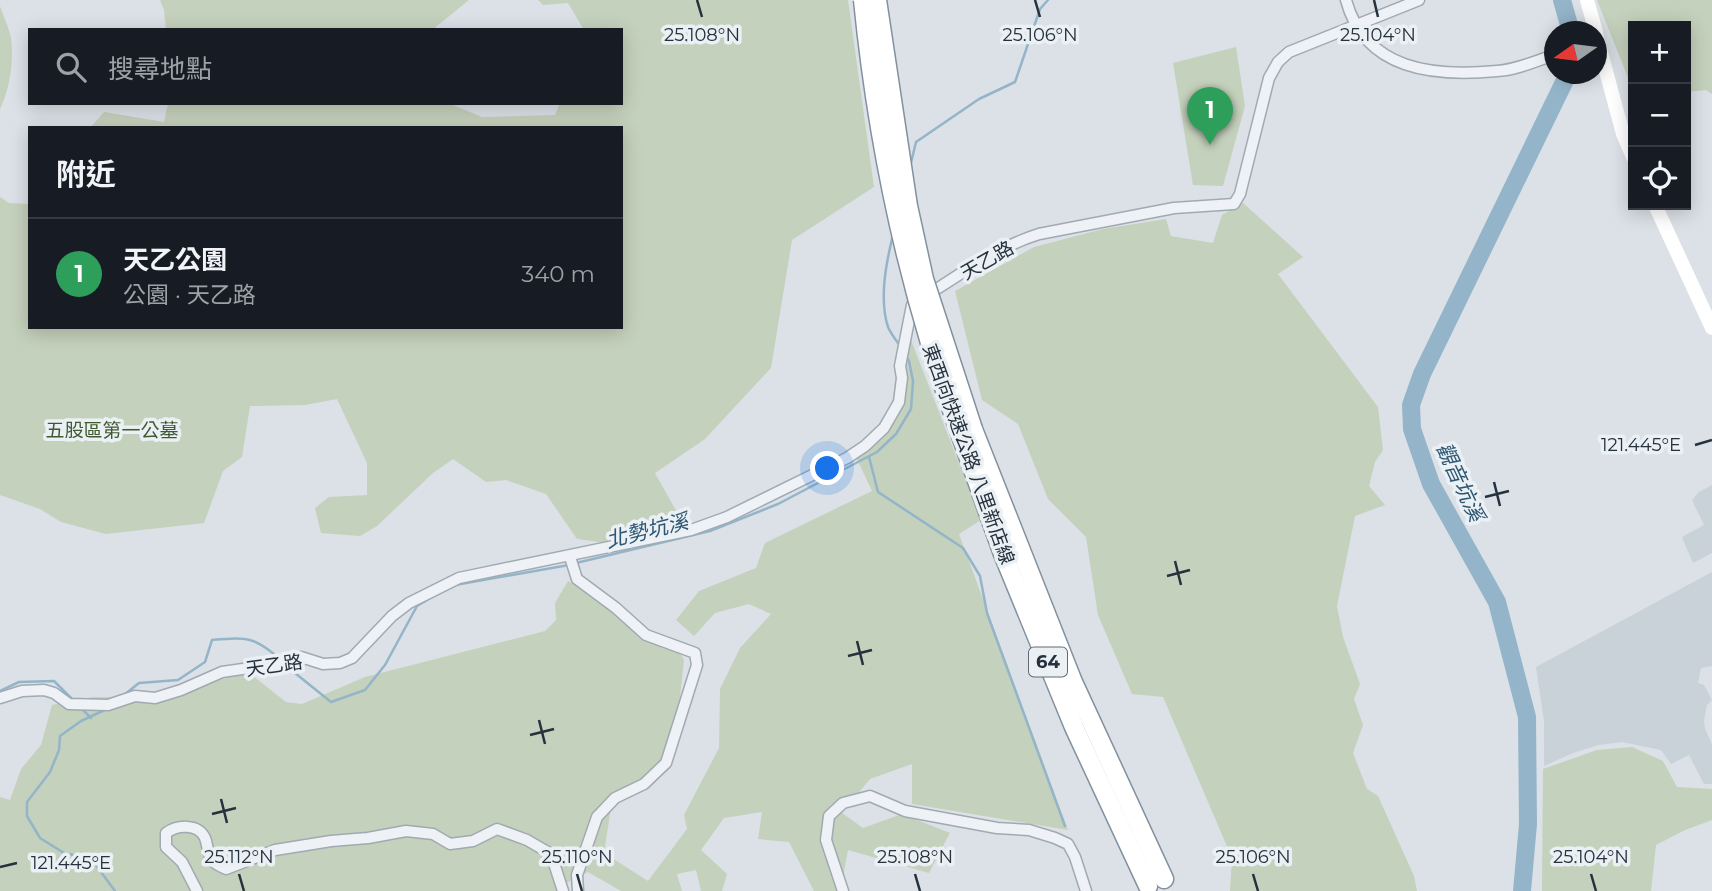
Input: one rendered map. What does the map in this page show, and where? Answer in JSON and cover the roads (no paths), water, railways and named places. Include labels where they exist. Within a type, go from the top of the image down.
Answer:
[{"type":"highway","name":"東西向快速公路 八里新店線","points":[[863,0],[878,114],[906,262],[933,360],[967,431]]},
{"type":"highway","name":"東西向快速公路 八里新店線","points":[[877,0],[892,112],[924,279],[1003,554],[1074,727],[1156,882]]},
{"type":"street","points":[[1346,0],[1355,25],[1378,50],[1417,70],[1499,71],[1544,58]]},
{"type":"street","name":"天乙路","points":[[0,698],[22,691],[44,690],[54,693],[69,704],[108,705],[135,696],[155,698],[222,672],[301,657],[323,664],[340,663],[352,658],[392,616],[438,587],[474,574],[570,557],[691,530],[727,517],[847,458],[884,428],[899,402],[902,378],[900,366],[912,305],[985,260],[1026,238],[1049,230],[1162,210],[1234,204],[1240,194],[1269,78],[1278,62],[1290,52],[1419,0]]},
{"type":"street","points":[[1587,0],[1593,21]]},
{"type":"street","points":[[1607,74],[1629,147]]},
{"type":"street","points":[[1658,210],[1712,328]]},
{"type":"street","points":[[570,557],[577,579],[646,635],[695,653],[697,665],[666,763],[644,783],[615,798],[597,817],[577,875],[578,891]]},
{"type":"street","points":[[844,891],[827,840],[829,816],[843,803],[870,796],[905,811],[997,828],[1029,830],[1068,844],[1075,856],[1086,891]]},
{"type":"street","points":[[197,891],[182,862],[166,847],[166,833],[177,827],[190,827],[204,835],[212,860],[226,869],[275,850],[331,841],[406,831],[433,834],[450,844],[473,841],[497,829],[527,839],[551,853],[563,891]]},
{"type":"waterway","name":"北勢坑溪","points":[[910,167],[916,142],[979,99],[1015,82],[1040,9],[1048,0]]},
{"type":"waterway","name":"觀音坑溪","points":[[1562,0],[1568,21]]},
{"type":"waterway","name":"觀音坑溪","points":[[1522,891],[1528,824],[1527,717],[1497,602],[1431,484],[1412,429],[1411,405],[1422,374],[1563,84]]},
{"type":"waterway","name":"北勢坑溪","points":[[893,235],[886,269],[884,305],[888,327],[900,346]]},
{"type":"waterway","name":"北勢坑溪","points":[[576,563],[710,531],[778,504],[877,452],[896,434],[911,409],[913,381],[905,355]]},
{"type":"waterway","points":[[869,457],[878,492],[963,548],[980,576],[987,613],[1065,826]]},
{"type":"waterway","name":"北勢坑溪","points":[[455,585],[569,565]]},
{"type":"waterway","name":"北勢坑溪","points":[[285,665],[331,702],[365,690],[385,665],[417,606],[437,594]]},
{"type":"waterway","name":"北勢坑溪","points":[[124,695],[139,683],[178,680],[205,662],[212,640],[234,638],[257,642],[281,660]]},
{"type":"waterway","name":"北勢坑溪","points":[[0,691],[19,682],[54,681],[74,701]]},
{"type":"waterway","name":"北勢坑溪","points":[[81,708],[91,718]]},
{"type":"waterway","points":[[109,708],[81,721],[60,736],[59,750],[50,772],[27,802],[27,816],[40,838],[64,853],[83,857],[95,864],[115,891]]},
{"type":"place","name":"天乙公園","points":[[1210,145]]},
{"type":"park label","name":"五股區第一公墓","points":[[112,430]]}]
